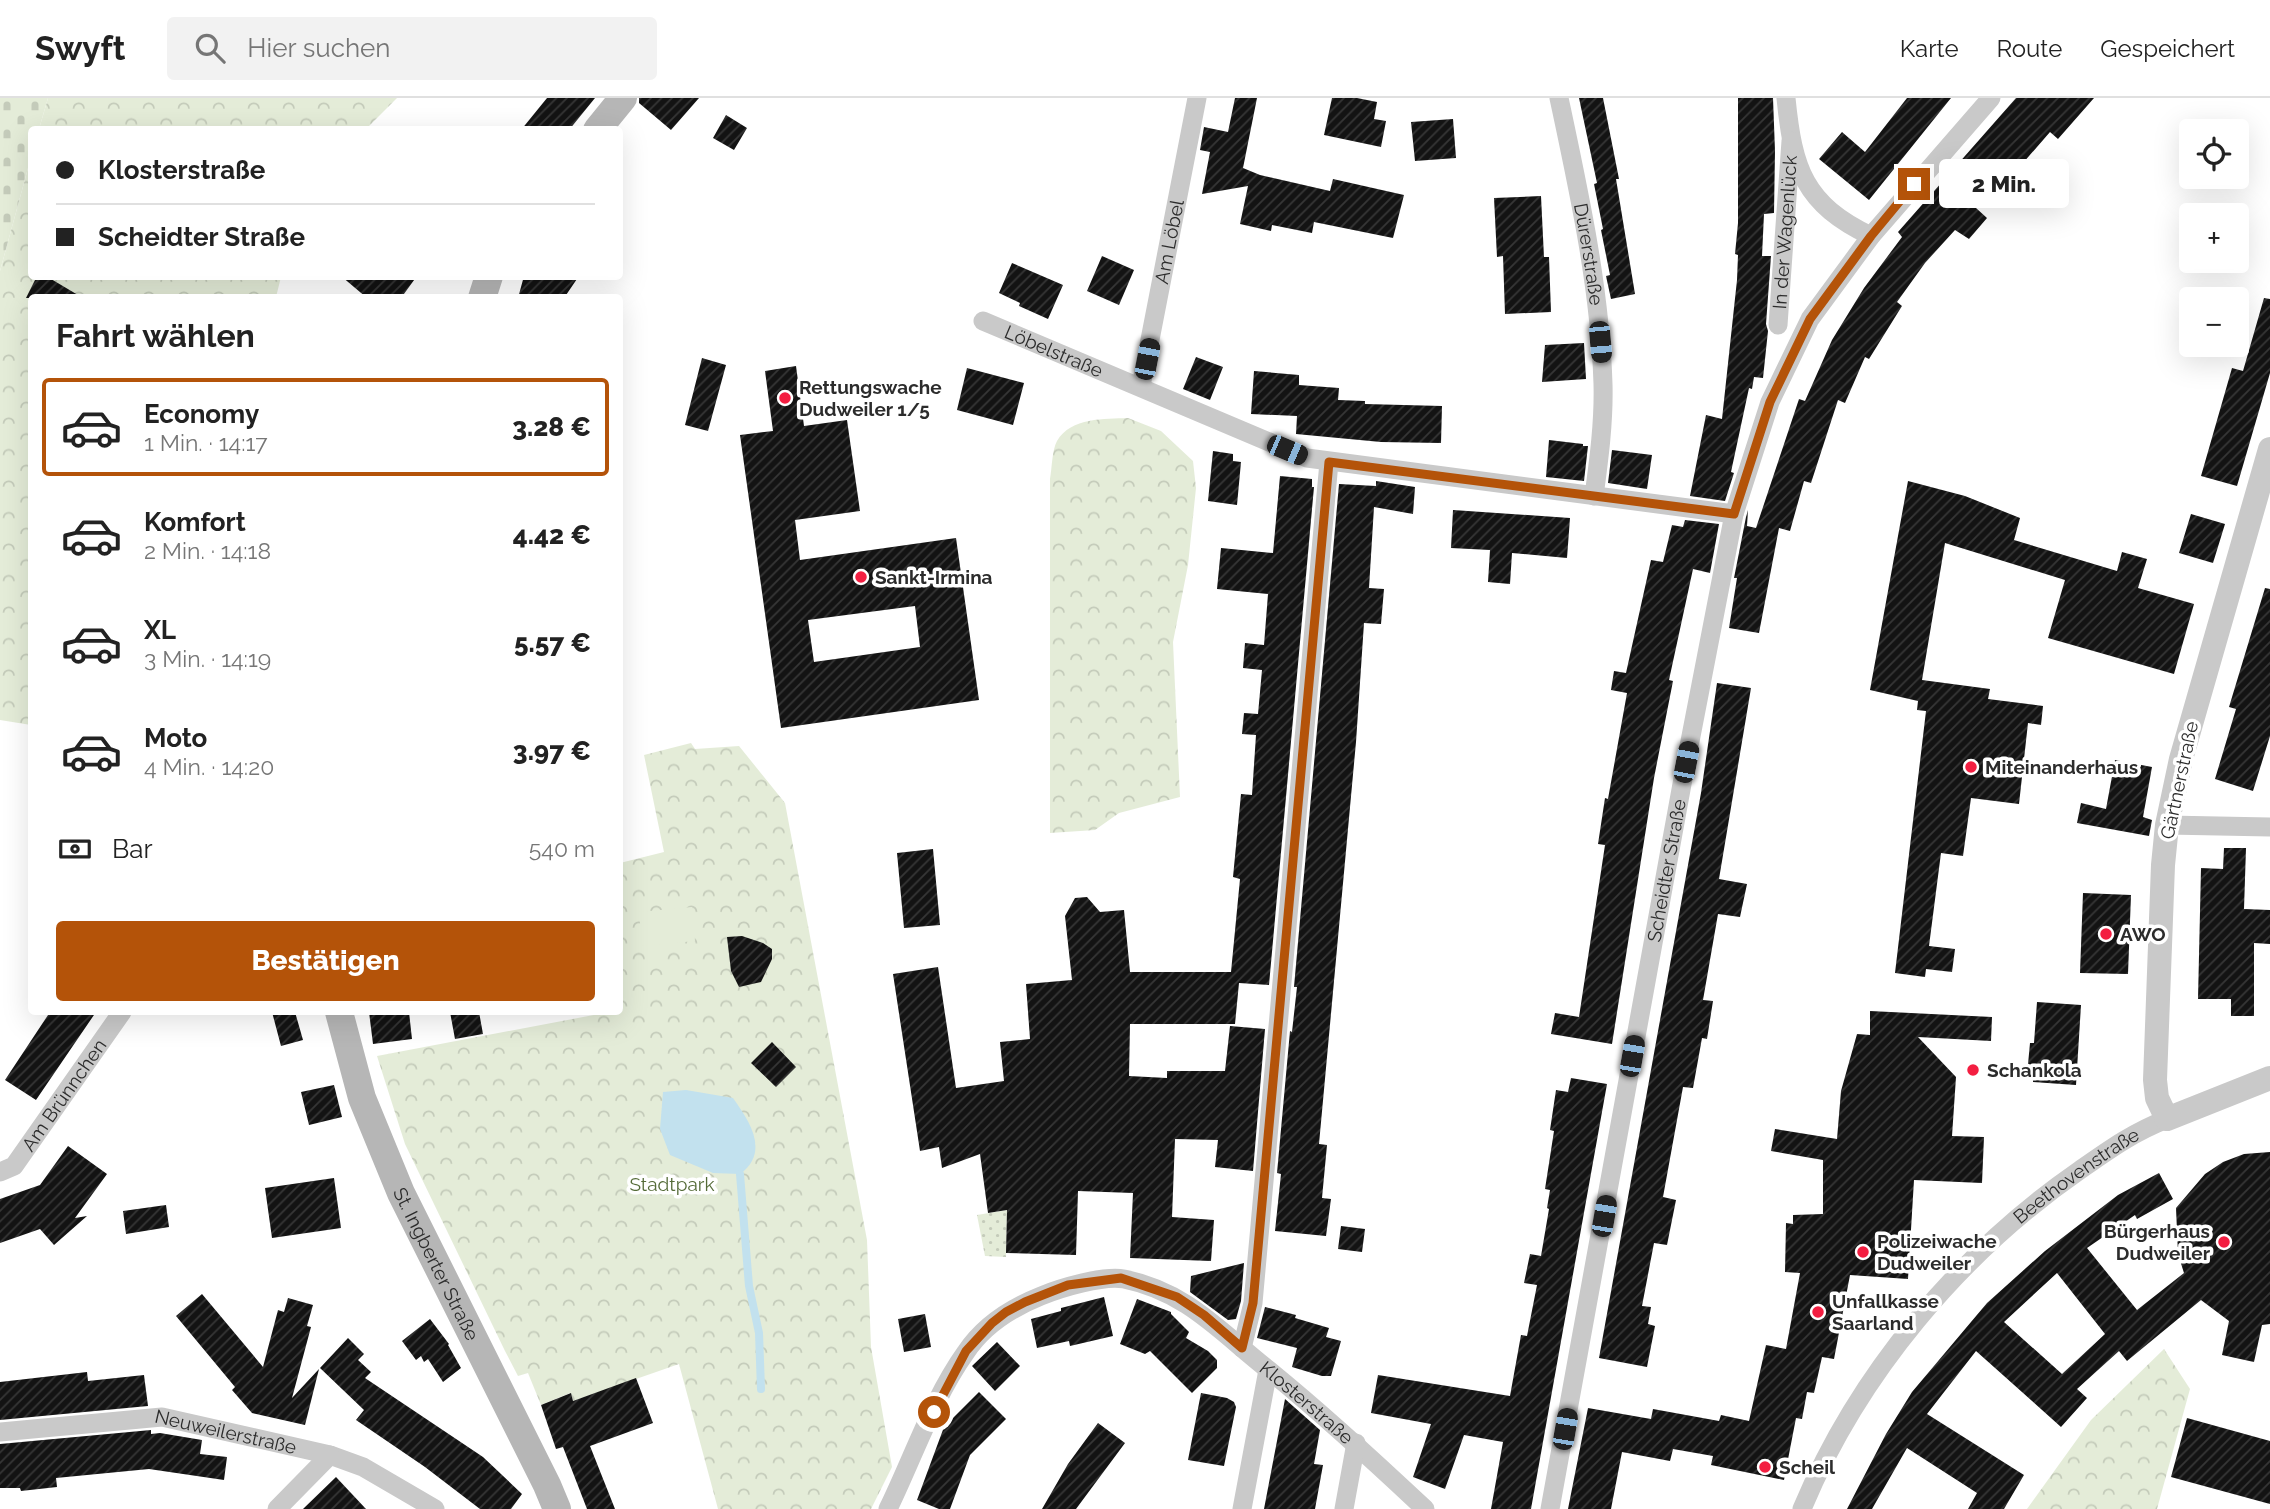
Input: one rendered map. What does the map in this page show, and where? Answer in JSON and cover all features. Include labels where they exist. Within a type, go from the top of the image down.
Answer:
[{"type":"main road","points":[[600,126],[623,98]]},
{"type":"main road","name":"St. Ingberter Straße","points":[[340,1015],[362,1098],[401,1193],[557,1509]]},
{"type":"street","name":"Am Löbel","points":[[1141,386],[1197,98]]},
{"type":"street","name":"Dürerstraße","points":[[1559,98],[1582,207],[1598,320],[1603,384],[1601,441],[1594,496]]},
{"type":"street","name":"In der Wagenlück","points":[[1778,325],[1791,141],[1786,98]]},
{"type":"street","name":"Scheidter Straße","points":[[1550,1509],[1686,762],[1734,514],[1770,402],[1810,319],[1871,236],[1991,98]]},
{"type":"street","name":"In der Wagenlück","points":[[1791,141],[1804,182],[1824,208],[1846,224],[1871,236]]},
{"type":"street","name":"Löbelstraße","points":[[983,321],[1307,458],[1734,514]]},
{"type":"street","name":"Gärtnerstraße","points":[[2167,1119],[2157,1098],[2155,1080],[2163,865],[2167,825],[2180,759],[2268,461]]},
{"type":"street","points":[[1242,1348],[1253,1303],[1329,462]]},
{"type":"street","points":[[2167,825],[2270,827]]},
{"type":"street","name":"Am Brünnchen","points":[[0,1172],[14,1166],[120,1015]]},
{"type":"street","name":"Beethovenstraße","points":[[1802,1509],[1847,1417],[1903,1337],[1966,1266],[2009,1226],[2070,1176],[2135,1132],[2270,1077]]},
{"type":"street","name":"Beethovenstraße","points":[[2239,1091],[2270,1084]]},
{"type":"street","name":"Klosterstraße","points":[[888,1509],[943,1392],[966,1351],[992,1323],[1025,1302],[1068,1285],[1121,1278],[1177,1297],[1204,1315],[1304,1397],[1425,1509]]},
{"type":"street","points":[[1242,1509],[1268,1370]]},
{"type":"street","name":"Neuweilerstraße","points":[[0,1432],[162,1417],[330,1455],[363,1467],[435,1509]]},
{"type":"street","points":[[1344,1509],[1356,1443]]},
{"type":"street","points":[[277,1509],[330,1455]]},
{"type":"green space","points":[[0,98],[48,98],[40,126],[28,126],[28,168],[0,271]]},
{"type":"green space","points":[[48,98],[397,98],[369,126],[40,126]]},
{"type":"green space","points":[[28,168],[28,280],[280,280],[277,294],[28,294],[28,725],[0,720],[0,271]]},
{"type":"green space","points":[[1128,418],[1161,431],[1193,461],[1196,488],[1188,565],[1173,642],[1180,797],[1119,813],[1095,830],[1050,833],[1050,479],[1053,454],[1057,441],[1071,427],[1089,421]]},
{"type":"green space","name":"Stadtpark","points":[[691,743],[695,749],[739,746],[785,803],[867,1240],[871,1347],[892,1467],[871,1509],[718,1509],[679,1364],[573,1401],[570,1393],[541,1405],[528,1373],[518,1376],[405,1144],[377,1056],[594,1015],[623,1015],[623,862],[664,852],[644,755]]},
{"type":"green space","points":[[692,907],[695,941],[642,946],[639,912]]},
{"type":"green space","points":[[1007,1210],[1006,1257],[985,1256],[977,1215]]},
{"type":"green space","points":[[2164,1349],[2190,1389],[2157,1509],[2027,1509],[2091,1420]]},
{"type":"water","points":[[686,1090],[733,1098],[739,1107],[751,1127],[755,1147],[749,1165],[740,1174],[713,1173],[670,1155],[660,1129],[663,1092]]},
{"type":"building","points":[[547,98],[595,98],[572,126],[524,126]]},
{"type":"building","points":[[639,98],[699,98],[671,130],[639,103]]},
{"type":"building","points":[[1235,98],[1257,98],[1243,168],[1260,175],[1330,191],[1333,179],[1404,195],[1393,238],[1314,222],[1312,233],[1272,225],[1271,231],[1240,224],[1248,186],[1202,194],[1210,152],[1200,150],[1204,127],[1228,132]]},
{"type":"building","points":[[1332,98],[1357,98],[1377,102],[1374,119],[1386,121],[1381,147],[1324,135]]},
{"type":"building","points":[[1579,98],[1603,98],[1619,179],[1616,179],[1635,294],[1611,299],[1606,276],[1610,275],[1594,184],[1597,183]]},
{"type":"building","points":[[1738,98],[1773,98],[1774,213],[1764,214],[1762,256],[1771,256],[1763,378],[1754,377],[1752,389],[1749,388],[1731,472],[1734,473],[1725,501],[1690,496],[1706,415],[1722,419],[1737,280],[1738,255],[1735,254],[1738,223]]},
{"type":"building","points":[[1907,98],[1951,98],[1869,200],[1819,159],[1842,132],[1865,152]]},
{"type":"building","points":[[2016,98],[2094,98],[2058,139],[2050,132],[2016,171],[2012,167],[1976,208],[1987,218],[1969,239],[1955,230],[1925,263],[1897,302],[1902,306],[1869,359],[1865,357],[1845,403],[1838,400],[1811,483],[1804,481],[1790,531],[1779,528],[1759,633],[1729,628],[1737,578],[1734,578],[1748,510],[1747,526],[1756,528],[1799,399],[1805,401],[1832,340],[1864,288],[1902,237],[1898,232]]},
{"type":"building","points":[[726,115],[747,128],[734,150],[713,138]]},
{"type":"building","points":[[1453,119],[1456,158],[1415,161],[1411,122]]},
{"type":"building","points":[[1541,196],[1544,257],[1549,257],[1551,312],[1505,314],[1503,256],[1497,257],[1494,198]]},
{"type":"building","points":[[1102,256],[1134,270],[1119,305],[1087,291]]},
{"type":"building","points":[[1012,263],[1063,285],[1048,319],[1019,306],[1020,303],[999,293]]},
{"type":"building","points":[[35,280],[53,280],[76,294],[28,294]]},
{"type":"building","points":[[346,280],[414,280],[404,294],[362,294]]},
{"type":"building","points":[[523,280],[576,280],[567,294],[519,294]]},
{"type":"building","points":[[2264,298],[2270,299],[2270,373],[2237,486],[2201,476],[2232,368],[2243,371]]},
{"type":"building","points":[[1584,343],[1586,379],[1542,382],[1545,345]]},
{"type":"building","points":[[1196,357],[1223,367],[1210,400],[1183,389]]},
{"type":"building","points":[[702,358],[726,365],[708,431],[685,425]]},
{"type":"building","name":"Sankt-Irmina","points":[[796,366],[804,426],[847,420],[860,511],[795,520],[800,560],[956,538],[979,700],[781,728],[740,435],[773,431],[765,371]],"holes":[[[915,606],[920,647],[814,662],[808,620]]]},
{"type":"building","points":[[967,368],[1024,383],[1013,425],[957,410]]},
{"type":"building","points":[[1254,371],[1299,375],[1299,385],[1339,388],[1338,400],[1365,401],[1365,404],[1442,406],[1441,443],[1381,442],[1296,434],[1297,416],[1251,414]]},
{"type":"building","points":[[1549,440],[1588,446],[1584,481],[1546,477]]},
{"type":"building","points":[[1612,450],[1652,455],[1647,489],[1608,483]]},
{"type":"building","points":[[1213,451],[1233,454],[1233,461],[1241,462],[1237,505],[1208,501]]},
{"type":"building","points":[[1280,476],[1312,479],[1314,487],[1269,985],[1239,983],[1235,1024],[1130,1024],[1129,1076],[1167,1078],[1167,1071],[1225,1071],[1230,1026],[1265,1029],[1253,1171],[1215,1167],[1218,1140],[1175,1139],[1172,1217],[1214,1220],[1211,1261],[1130,1258],[1133,1193],[1078,1191],[1076,1255],[1006,1253],[1007,1210],[988,1213],[980,1154],[942,1168],[939,1147],[920,1151],[893,974],[938,967],[956,1088],[1004,1081],[1000,1042],[1030,1039],[1026,984],[1072,980],[1065,916],[1075,898],[1087,897],[1100,912],[1124,910],[1130,972],[1231,972],[1240,879],[1233,877],[1241,794],[1252,795],[1256,735],[1242,734],[1244,713],[1258,714],[1262,670],[1243,668],[1245,643],[1264,645],[1268,594],[1217,589],[1221,548],[1273,553]]},
{"type":"building","points":[[1376,481],[1415,487],[1413,514],[1374,507],[1369,588],[1384,589],[1381,624],[1364,623],[1356,742],[1319,1144],[1327,1145],[1322,1198],[1331,1199],[1326,1236],[1275,1231],[1281,1174],[1277,1173],[1290,1031],[1292,1032],[1297,987],[1294,987],[1339,484],[1376,486]]},
{"type":"building","points":[[1908,481],[1965,496],[2020,518],[2014,540],[2117,571],[2122,552],[2147,559],[2138,588],[2194,604],[2174,674],[2048,638],[2065,580],[1945,543],[1922,680],[1990,689],[1988,699],[2043,706],[2041,725],[2028,723],[2019,804],[1971,798],[1963,856],[1941,853],[1929,946],[1955,949],[1952,972],[1926,969],[1925,977],[1895,973],[1926,711],[1917,710],[1918,701],[1870,690]]},
{"type":"building","points":[[1453,510],[1570,518],[1567,558],[1512,553],[1510,584],[1488,582],[1490,550],[1451,548]]},
{"type":"building","points":[[2191,514],[2225,524],[2213,563],[2179,553]]},
{"type":"building","points":[[1685,520],[1719,524],[1710,573],[1693,569],[1669,680],[1673,681],[1654,778],[1612,1044],[1551,1034],[1555,1013],[1579,1017],[1605,845],[1598,844],[1627,693],[1611,690],[1614,671],[1626,673],[1651,560],[1663,562],[1672,525],[1683,527]]},
{"type":"building","points":[[2265,588],[2270,589],[2270,736],[2253,791],[2215,779],[2236,709],[2229,707]]},
{"type":"building","points":[[1717,683],[1751,688],[1719,879],[1747,884],[1740,917],[1718,914],[1703,1000],[1713,1001],[1707,1039],[1702,1038],[1693,1088],[1683,1087],[1663,1197],[1676,1200],[1667,1245],[1654,1243],[1642,1306],[1651,1307],[1648,1324],[1655,1326],[1647,1367],[1599,1358],[1701,793]]},
{"type":"building","points":[[2115,760],[2152,767],[2143,817],[2152,820],[2149,836],[2077,823],[2081,803],[2106,809]]},
{"type":"building","points":[[2224,848],[2246,848],[2244,909],[2270,910],[2270,944],[2254,943],[2254,1016],[2231,1016],[2231,999],[2198,999],[2201,868],[2223,869]]},
{"type":"building","points":[[933,849],[940,925],[904,928],[897,853]]},
{"type":"building","name":"AWO","points":[[2083,893],[2131,895],[2128,974],[2080,973]]},
{"type":"building","points":[[742,936],[772,949],[772,959],[761,982],[739,987],[731,971],[727,937]]},
{"type":"building","points":[[2037,1002],[2081,1005],[2076,1085],[2033,1082],[2033,1076],[2027,1075],[2030,1043],[2034,1043]]},
{"type":"building","points":[[1870,1011],[1992,1017],[1991,1041],[1918,1037],[1956,1077],[1952,1136],[1984,1137],[1982,1183],[1914,1180],[1908,1279],[1850,1275],[1834,1359],[1822,1357],[1814,1393],[1807,1392],[1802,1419],[1796,1418],[1784,1480],[1711,1465],[1713,1456],[1673,1449],[1670,1461],[1622,1452],[1611,1509],[1568,1509],[1588,1408],[1651,1419],[1653,1409],[1719,1421],[1721,1415],[1749,1421],[1766,1345],[1786,1349],[1800,1273],[1785,1272],[1786,1223],[1793,1224],[1793,1215],[1823,1214],[1823,1160],[1771,1151],[1775,1129],[1837,1139],[1841,1091],[1857,1034],[1870,1035]]},
{"type":"building","points":[[48,1015],[94,1015],[36,1100],[5,1080]]},
{"type":"building","points":[[273,1015],[296,1015],[303,1040],[281,1046]]},
{"type":"building","points":[[369,1015],[409,1015],[412,1039],[373,1044]]},
{"type":"building","points":[[451,1015],[480,1015],[483,1034],[455,1039]]},
{"type":"building","points":[[772,1042],[796,1067],[776,1087],[751,1063]]},
{"type":"building","points":[[1571,1078],[1607,1084],[1531,1509],[1491,1509],[1503,1442],[1464,1435],[1445,1489],[1413,1477],[1431,1424],[1371,1413],[1378,1375],[1510,1396],[1521,1335],[1527,1336],[1537,1285],[1524,1283],[1530,1254],[1541,1256],[1549,1209],[1550,1190],[1545,1189],[1554,1131],[1550,1130],[1556,1090],[1568,1092]]},
{"type":"building","points":[[334,1085],[342,1117],[309,1125],[301,1092]]},
{"type":"building","points":[[68,1146],[107,1174],[75,1218],[87,1216],[54,1245],[40,1229],[0,1243],[0,1199],[40,1185]]},
{"type":"building","points":[[2270,1152],[2270,1324],[2262,1325],[2254,1362],[2222,1355],[2229,1321],[2201,1300],[2127,1361],[2119,1351],[2077,1389],[2087,1398],[2061,1427],[1976,1351],[1927,1414],[2024,1475],[2004,1509],[1968,1509],[1977,1493],[1907,1448],[1872,1509],[1847,1509],[1886,1434],[1912,1392],[1987,1303],[2045,1251],[2118,1195],[2159,1173],[2173,1199],[2137,1219],[2135,1215],[2087,1248],[2137,1310],[2184,1273],[2178,1254],[2176,1208],[2205,1174],[2223,1162],[2244,1154]],"holes":[[[2057,1273],[2105,1334],[2062,1374],[2004,1322]]]},
{"type":"building","points":[[334,1178],[341,1228],[272,1238],[265,1188]]},
{"type":"building","points":[[166,1205],[169,1227],[126,1234],[123,1211]]},
{"type":"building","points":[[1341,1226],[1365,1229],[1362,1252],[1338,1249]]},
{"type":"building","points":[[1244,1263],[1241,1301],[1236,1319],[1228,1320],[1190,1292],[1191,1276]]},
{"type":"building","points":[[202,1294],[263,1367],[278,1310],[284,1312],[288,1298],[313,1305],[307,1326],[311,1327],[292,1398],[319,1369],[305,1425],[252,1413],[232,1390],[235,1387],[176,1316]]},
{"type":"building","points":[[1104,1297],[1113,1336],[1070,1346],[1069,1341],[1037,1348],[1031,1319]]},
{"type":"building","points":[[1137,1299],[1171,1312],[1189,1332],[1186,1338],[1208,1351],[1217,1360],[1217,1368],[1192,1393],[1150,1351],[1145,1354],[1120,1344]]},
{"type":"building","points":[[1265,1307],[1329,1328],[1326,1337],[1341,1341],[1331,1376],[1292,1367],[1297,1348],[1257,1338]]},
{"type":"building","points":[[925,1314],[931,1347],[904,1352],[898,1319]]},
{"type":"building","points":[[430,1319],[449,1344],[461,1368],[443,1382],[428,1359],[424,1362],[421,1356],[416,1360],[402,1341]]},
{"type":"building","points":[[348,1338],[364,1354],[358,1360],[371,1372],[365,1378],[483,1457],[522,1494],[511,1509],[480,1509],[356,1420],[364,1410],[320,1368]]},
{"type":"building","points":[[997,1342],[1020,1366],[995,1391],[972,1366]]},
{"type":"building","points":[[87,1372],[88,1381],[144,1375],[148,1406],[0,1420],[0,1382]]},
{"type":"building","points":[[636,1378],[653,1423],[590,1446],[615,1509],[587,1509],[563,1447],[556,1449],[541,1405],[571,1393],[573,1401]]},
{"type":"building","points":[[979,1392],[1006,1419],[970,1455],[950,1509],[939,1509],[917,1500],[944,1427]]},
{"type":"building","points":[[1201,1393],[1227,1398],[1234,1402],[1236,1407],[1224,1466],[1188,1460]]},
{"type":"building","points":[[1285,1399],[1320,1430],[1314,1464],[1323,1465],[1315,1509],[1264,1509]]},
{"type":"building","points":[[2187,1418],[2270,1441],[2270,1504],[2171,1477]]},
{"type":"building","points":[[1098,1423],[1125,1443],[1076,1509],[1042,1509],[1068,1464]]},
{"type":"building","points":[[151,1430],[151,1434],[202,1440],[200,1454],[227,1457],[224,1480],[149,1469],[56,1478],[57,1487],[21,1491],[20,1488],[0,1488],[0,1444]]},
{"type":"building","points":[[336,1477],[366,1509],[303,1509]]},
{"type":"waterway","points":[[740,1174],[749,1286],[759,1333],[761,1389]]},
{"type":"place","name":"Rettungswache Dudweiler 1/5","points":[[785,398]]},
{"type":"place","name":"Sankt-Irmina","points":[[861,577]]},
{"type":"place","name":"Miteinanderhaus","points":[[1971,767]]},
{"type":"place","name":"AWO","points":[[2106,934]]},
{"type":"place","name":"Schankola","points":[[1973,1070]]},
{"type":"place","name":"Bürgerhaus Dudweiler","points":[[2224,1242]]},
{"type":"place","name":"Polizeiwache Dudweiler","points":[[1863,1252]]},
{"type":"place","name":"Unfallkasse Saarland","points":[[1818,1312]]},
{"type":"place","name":"Scheil","points":[[1765,1467]]},
{"type":"route","points":[[934,1412],[966,1351],[992,1323],[1025,1302],[1068,1285],[1121,1278],[1177,1297],[1204,1315],[1242,1348],[1253,1303],[1329,462],[1734,514],[1770,402],[1810,319],[1871,236],[1914,184]]}]
